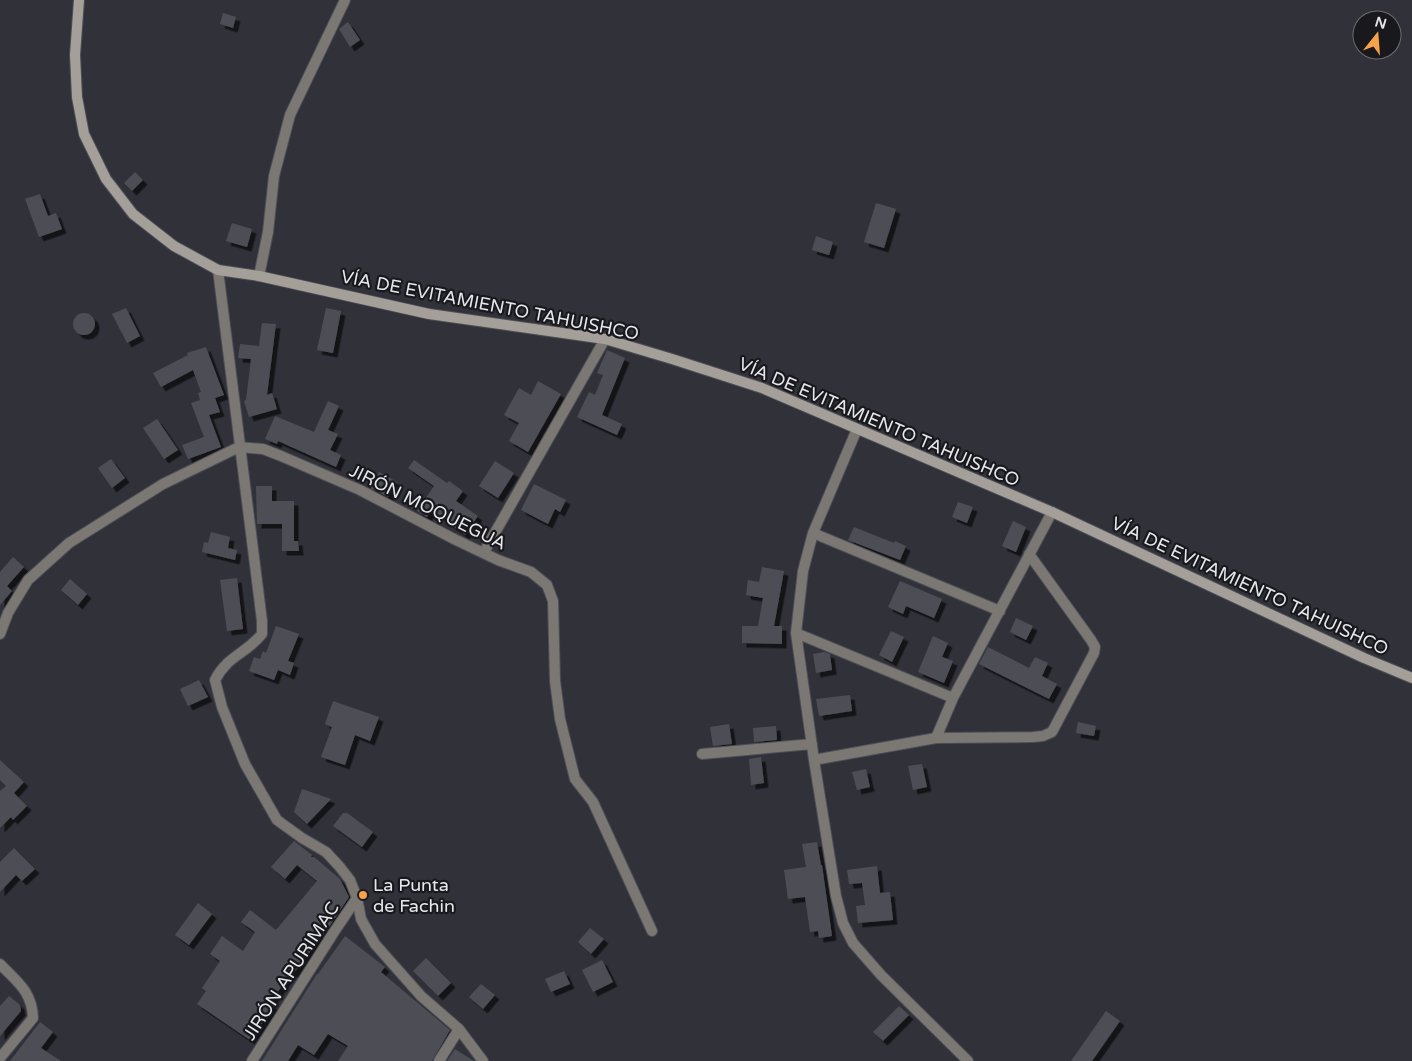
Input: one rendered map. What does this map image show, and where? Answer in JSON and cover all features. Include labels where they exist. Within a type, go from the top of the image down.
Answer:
[{"type":"main road","name":"VÍA DE EVITAMIENTO TAHUISHCO","points":[[79,0],[75,55],[77,97],[84,134],[106,178],[133,214],[174,246],[218,270],[259,276],[429,314],[605,340],[762,388],[1052,512],[1364,658],[1412,678]]},
{"type":"street","points":[[259,276],[268,232],[274,176],[290,115],[345,0]]},
{"type":"street","points":[[218,270],[262,620],[262,634],[254,644],[222,667],[215,680],[222,707],[245,764],[277,820],[326,852],[350,880],[358,898],[362,920],[376,944],[421,996],[459,1029],[483,1061]]},
{"type":"street","points":[[484,552],[605,340]]},
{"type":"street","points":[[857,429],[813,533],[803,571],[796,633],[836,896],[843,923],[853,943],[881,975],[968,1061]]},
{"type":"street","points":[[0,634],[8,613],[28,580],[69,543],[163,484],[239,447]]},
{"type":"street","name":"JIRÓN MOQUEGUA","points":[[239,447],[263,449],[360,490],[454,539],[498,560],[531,572],[546,585],[553,601],[556,681],[560,719],[575,779],[593,802],[652,931]]},
{"type":"street","points":[[936,738],[953,698],[1052,512]]},
{"type":"street","points":[[813,533],[1000,611]]},
{"type":"street","points":[[814,760],[936,738],[1032,737],[1052,732],[1094,653],[1095,647],[1092,640],[1029,554]]},
{"type":"street","points":[[796,633],[953,698]]},
{"type":"street","points":[[702,754],[812,744]]},
{"type":"street","name":"JIRÓN APURIMAC","points":[[252,1061],[334,932],[358,898]]},
{"type":"street","points":[[0,964],[22,986],[32,1004],[33,1018],[0,1058]]},
{"type":"street","points":[[440,1061],[459,1029]]},
{"type":"building","points":[[223,13],[236,17],[233,28],[220,24]]},
{"type":"building","points":[[348,22],[360,40],[350,47],[339,29]]},
{"type":"building","points":[[135,172],[143,180],[132,191],[124,183]]},
{"type":"building","points":[[40,194],[48,216],[56,213],[62,229],[39,237],[25,199]]},
{"type":"building","points":[[876,203],[896,209],[884,248],[864,242]]},
{"type":"building","points":[[232,223],[252,229],[247,247],[226,241]]},
{"type":"building","points":[[816,236],[833,242],[829,255],[812,250]]},
{"type":"building","points":[[126,308],[140,336],[127,343],[112,314]]},
{"type":"building","points":[[326,308],[341,311],[333,353],[317,350]]},
{"type":"building","points":[[84,313],[94,320],[95,324],[88,334],[84,335],[74,328],[73,324],[80,314]]},
{"type":"building","points":[[262,323],[276,324],[267,395],[272,393],[277,409],[249,417],[244,401],[246,400],[251,359],[238,358],[240,344],[259,346]]},
{"type":"building","points":[[206,347],[224,395],[215,398],[220,412],[209,415],[221,447],[188,459],[182,445],[204,437],[191,403],[200,400],[198,393],[201,392],[193,370],[161,387],[153,373],[188,355],[187,353]]},
{"type":"building","points":[[607,350],[625,358],[602,415],[622,424],[617,435],[577,417],[589,392],[595,395],[603,375],[597,373]]},
{"type":"building","points":[[538,381],[561,394],[528,452],[509,441],[519,423],[504,415],[519,388],[531,395]]},
{"type":"building","points":[[328,401],[339,406],[328,430],[338,434],[330,450],[341,455],[336,467],[278,441],[277,444],[265,439],[275,416],[314,432]]},
{"type":"building","points":[[157,419],[178,450],[164,459],[143,428]]},
{"type":"building","points":[[111,459],[125,478],[112,488],[98,468]]},
{"type":"building","points":[[414,460],[447,483],[449,481],[463,491],[456,501],[478,516],[465,535],[431,510],[427,517],[417,511],[434,486],[408,468]]},
{"type":"building","points":[[495,461],[514,473],[498,498],[479,486]]},
{"type":"building","points":[[379,472],[397,482],[388,497],[370,488]]},
{"type":"building","points":[[534,484],[566,500],[560,512],[555,509],[548,524],[521,510]]},
{"type":"building","points":[[256,486],[272,486],[272,501],[294,501],[294,541],[298,541],[299,551],[282,551],[282,524],[257,524]]},
{"type":"building","points":[[958,502],[973,507],[967,523],[952,517]]},
{"type":"building","points":[[1013,521],[1026,527],[1016,552],[1002,546]]},
{"type":"building","points":[[854,527],[906,546],[900,560],[848,540]]},
{"type":"building","points":[[211,532],[230,537],[228,548],[237,550],[235,560],[202,552],[204,542],[208,543]]},
{"type":"building","points":[[13,557],[24,567],[7,586],[12,591],[0,605],[0,572]]},
{"type":"building","points":[[762,567],[784,571],[774,626],[782,626],[782,644],[742,643],[742,626],[758,626],[763,598],[746,595],[748,580],[759,582]]},
{"type":"building","points":[[237,578],[243,629],[227,631],[220,580]]},
{"type":"building","points":[[70,579],[87,594],[78,605],[61,590]]},
{"type":"building","points":[[900,581],[942,599],[934,618],[906,606],[903,614],[888,607]]},
{"type":"building","points":[[1016,618],[1033,626],[1026,640],[1010,632]]},
{"type":"building","points":[[276,626],[299,634],[288,661],[294,663],[290,675],[278,670],[274,680],[249,671],[254,657],[260,659],[263,651],[266,653]]},
{"type":"building","points":[[891,631],[904,637],[892,662],[879,655]]},
{"type":"building","points":[[933,636],[948,643],[942,657],[953,661],[944,683],[918,672]]},
{"type":"building","points":[[988,647],[1029,668],[1035,657],[1048,663],[1042,676],[1057,684],[1049,699],[979,664]]},
{"type":"building","points":[[824,652],[830,654],[832,670],[816,673],[813,654]]},
{"type":"building","points":[[199,680],[208,697],[188,706],[180,689]]},
{"type":"building","points":[[850,695],[852,711],[819,716],[816,699]]},
{"type":"building","points":[[333,701],[379,717],[370,741],[355,735],[345,765],[321,757],[332,727],[325,724]]},
{"type":"building","points":[[1078,722],[1096,726],[1094,736],[1076,733]]},
{"type":"building","points":[[729,724],[732,744],[713,746],[710,727]]},
{"type":"building","points":[[776,726],[777,740],[754,742],[753,728]]},
{"type":"building","points":[[761,757],[764,783],[751,785],[749,759]]},
{"type":"building","points":[[0,760],[24,782],[14,793],[27,806],[13,820],[11,817],[0,828],[0,791],[6,786],[0,780]]},
{"type":"building","points":[[922,764],[927,787],[913,790],[908,766]]},
{"type":"building","points":[[866,769],[870,787],[857,790],[852,772]]},
{"type":"building","points":[[302,789],[331,799],[307,824],[294,812]]},
{"type":"building","points":[[343,813],[347,813],[373,832],[362,847],[333,826]]},
{"type":"building","points":[[294,841],[312,855],[311,857],[314,857],[340,879],[349,897],[329,927],[293,974],[292,972],[270,1003],[274,1006],[250,1040],[197,1004],[206,991],[202,988],[220,961],[210,954],[222,936],[243,951],[255,932],[241,922],[250,910],[276,930],[317,881],[297,865],[285,879],[271,867]]},
{"type":"building","points":[[817,842],[832,936],[819,938],[818,931],[810,932],[805,897],[788,899],[784,870],[806,867],[802,844]]},
{"type":"building","points":[[14,848],[35,869],[22,881],[16,875],[0,892],[0,862]]},
{"type":"building","points":[[877,866],[880,893],[890,892],[893,920],[858,923],[856,906],[865,905],[862,883],[849,884],[847,870]]},
{"type":"building","points":[[198,903],[212,914],[189,945],[175,935]]},
{"type":"building","points":[[590,928],[604,939],[591,954],[578,942]]},
{"type":"building","points":[[345,936],[385,967],[381,972],[450,1030],[432,1061],[338,1061],[348,1046],[328,1034],[314,1055],[298,1045],[288,1061],[262,1061],[317,974]]},
{"type":"building","points":[[426,958],[451,983],[438,996],[413,971]]},
{"type":"building","points":[[602,960],[613,982],[593,992],[582,970]]},
{"type":"building","points":[[564,971],[570,984],[551,992],[545,979]]},
{"type":"building","points":[[481,984],[495,995],[483,1009],[469,997]]},
{"type":"building","points":[[9,996],[20,1005],[21,1011],[0,1036],[0,1006]]},
{"type":"building","points":[[899,1006],[909,1015],[883,1041],[873,1032]]},
{"type":"building","points":[[1106,1011],[1120,1021],[1092,1061],[1071,1061]]},
{"type":"building","points":[[40,1022],[53,1032],[41,1048],[61,1061],[10,1061]]},
{"type":"building","points":[[455,1049],[474,1061],[447,1061]]},
{"type":"place","name":"La Punta de Fachin","points":[[363,895]]}]
